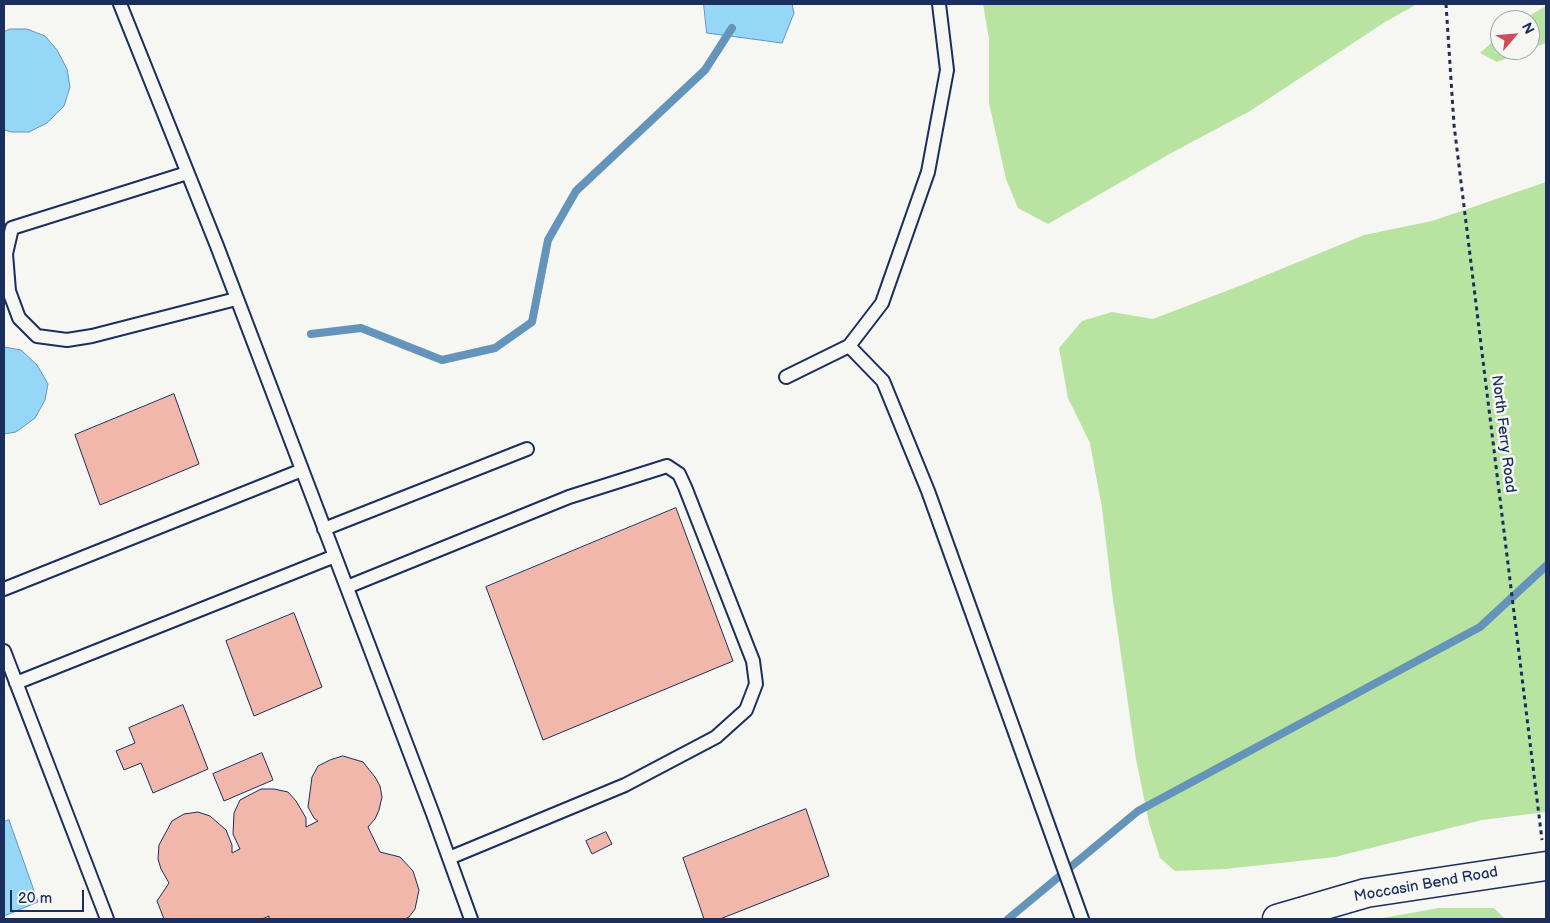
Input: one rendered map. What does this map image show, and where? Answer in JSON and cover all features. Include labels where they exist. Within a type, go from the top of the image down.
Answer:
[{"type":"main road","name":"Moccasin Bend Road","points":[[1278,919],[1366,893],[1546,868]]},
{"type":"lane","points":[[120,4],[347,587],[471,919]]},
{"type":"lane","points":[[786,377],[849,346],[882,303],[928,172],[947,70],[939,4]]},
{"type":"lane","points":[[187,174],[12,228],[6,254],[9,291],[19,318],[37,336],[67,340],[92,336],[236,298]]},
{"type":"lane","points":[[849,346],[883,381],[928,491],[1082,919]]},
{"type":"lane","points":[[324,528],[527,449]]},
{"type":"lane","points":[[347,587],[569,497],[667,466],[679,474],[753,661],[756,684],[746,710],[716,737],[625,785],[449,858]]},
{"type":"lane","points":[[4,589],[302,470]]},
{"type":"lane","points":[[16,683],[335,556]]},
{"type":"lane","points":[[4,651],[107,919]]},
{"type":"path","name":"North Ferry Road","points":[[1446,4],[1455,135],[1546,868]]},
{"type":"green space","points":[[983,4],[1417,4],[1385,22],[1250,111],[1173,152],[1048,224],[1018,208],[1006,179],[989,103],[989,39]]},
{"type":"green space","points":[[1546,6],[1546,43],[1540,45],[1540,10]]},
{"type":"green space","points":[[1490,44],[1490,58],[1480,53]]},
{"type":"green space","points":[[1546,182],[1546,812],[1482,820],[1335,857],[1225,869],[1175,871],[1160,858],[1149,823],[1136,759],[1102,508],[1090,443],[1068,398],[1059,348],[1082,321],[1112,312],[1153,319],[1364,235],[1432,221]]},
{"type":"green space","points":[[1439,908],[1494,908],[1505,919],[1377,919]]},
{"type":"water","points":[[704,4],[792,4],[794,13],[782,43],[707,33]]},
{"type":"water","points":[[10,29],[27,29],[45,36],[57,50],[67,69],[70,87],[64,106],[47,123],[29,132],[4,130],[4,32]]},
{"type":"water","points":[[4,347],[21,350],[37,365],[48,384],[45,400],[35,418],[16,432],[4,434]]},
{"type":"water","points":[[9,820],[38,902],[4,916],[4,822]]},
{"type":"building","points":[[174,394],[199,464],[100,505],[75,435]]},
{"type":"building","points":[[676,508],[733,661],[543,740],[486,587]]},
{"type":"building","points":[[294,613],[322,687],[254,716],[226,641]]},
{"type":"building","points":[[183,705],[208,769],[153,793],[141,763],[124,770],[116,751],[135,743],[129,728]]},
{"type":"building","points":[[262,753],[273,780],[224,801],[213,774]]},
{"type":"building","points":[[343,756],[363,762],[380,786],[382,797],[379,810],[375,819],[368,827],[380,852],[400,857],[413,871],[419,890],[415,909],[409,917],[405,919],[269,919],[269,916],[262,919],[164,919],[157,901],[169,883],[158,859],[159,845],[172,821],[184,814],[198,812],[210,816],[226,830],[232,845],[232,853],[240,849],[233,834],[234,813],[240,800],[261,789],[274,789],[288,792],[296,801],[306,818],[306,827],[318,821],[314,818],[308,807],[312,777],[318,766]]},
{"type":"building","points":[[806,809],[829,876],[720,919],[704,919],[683,858]]},
{"type":"building","points":[[606,832],[612,844],[592,854],[586,841]]},
{"type":"waterway","points":[[311,334],[361,328],[442,360],[495,348],[532,322],[548,240],[576,191],[705,70],[732,28]]},
{"type":"waterway","points":[[1008,919],[1138,811],[1480,627],[1546,566]]}]
